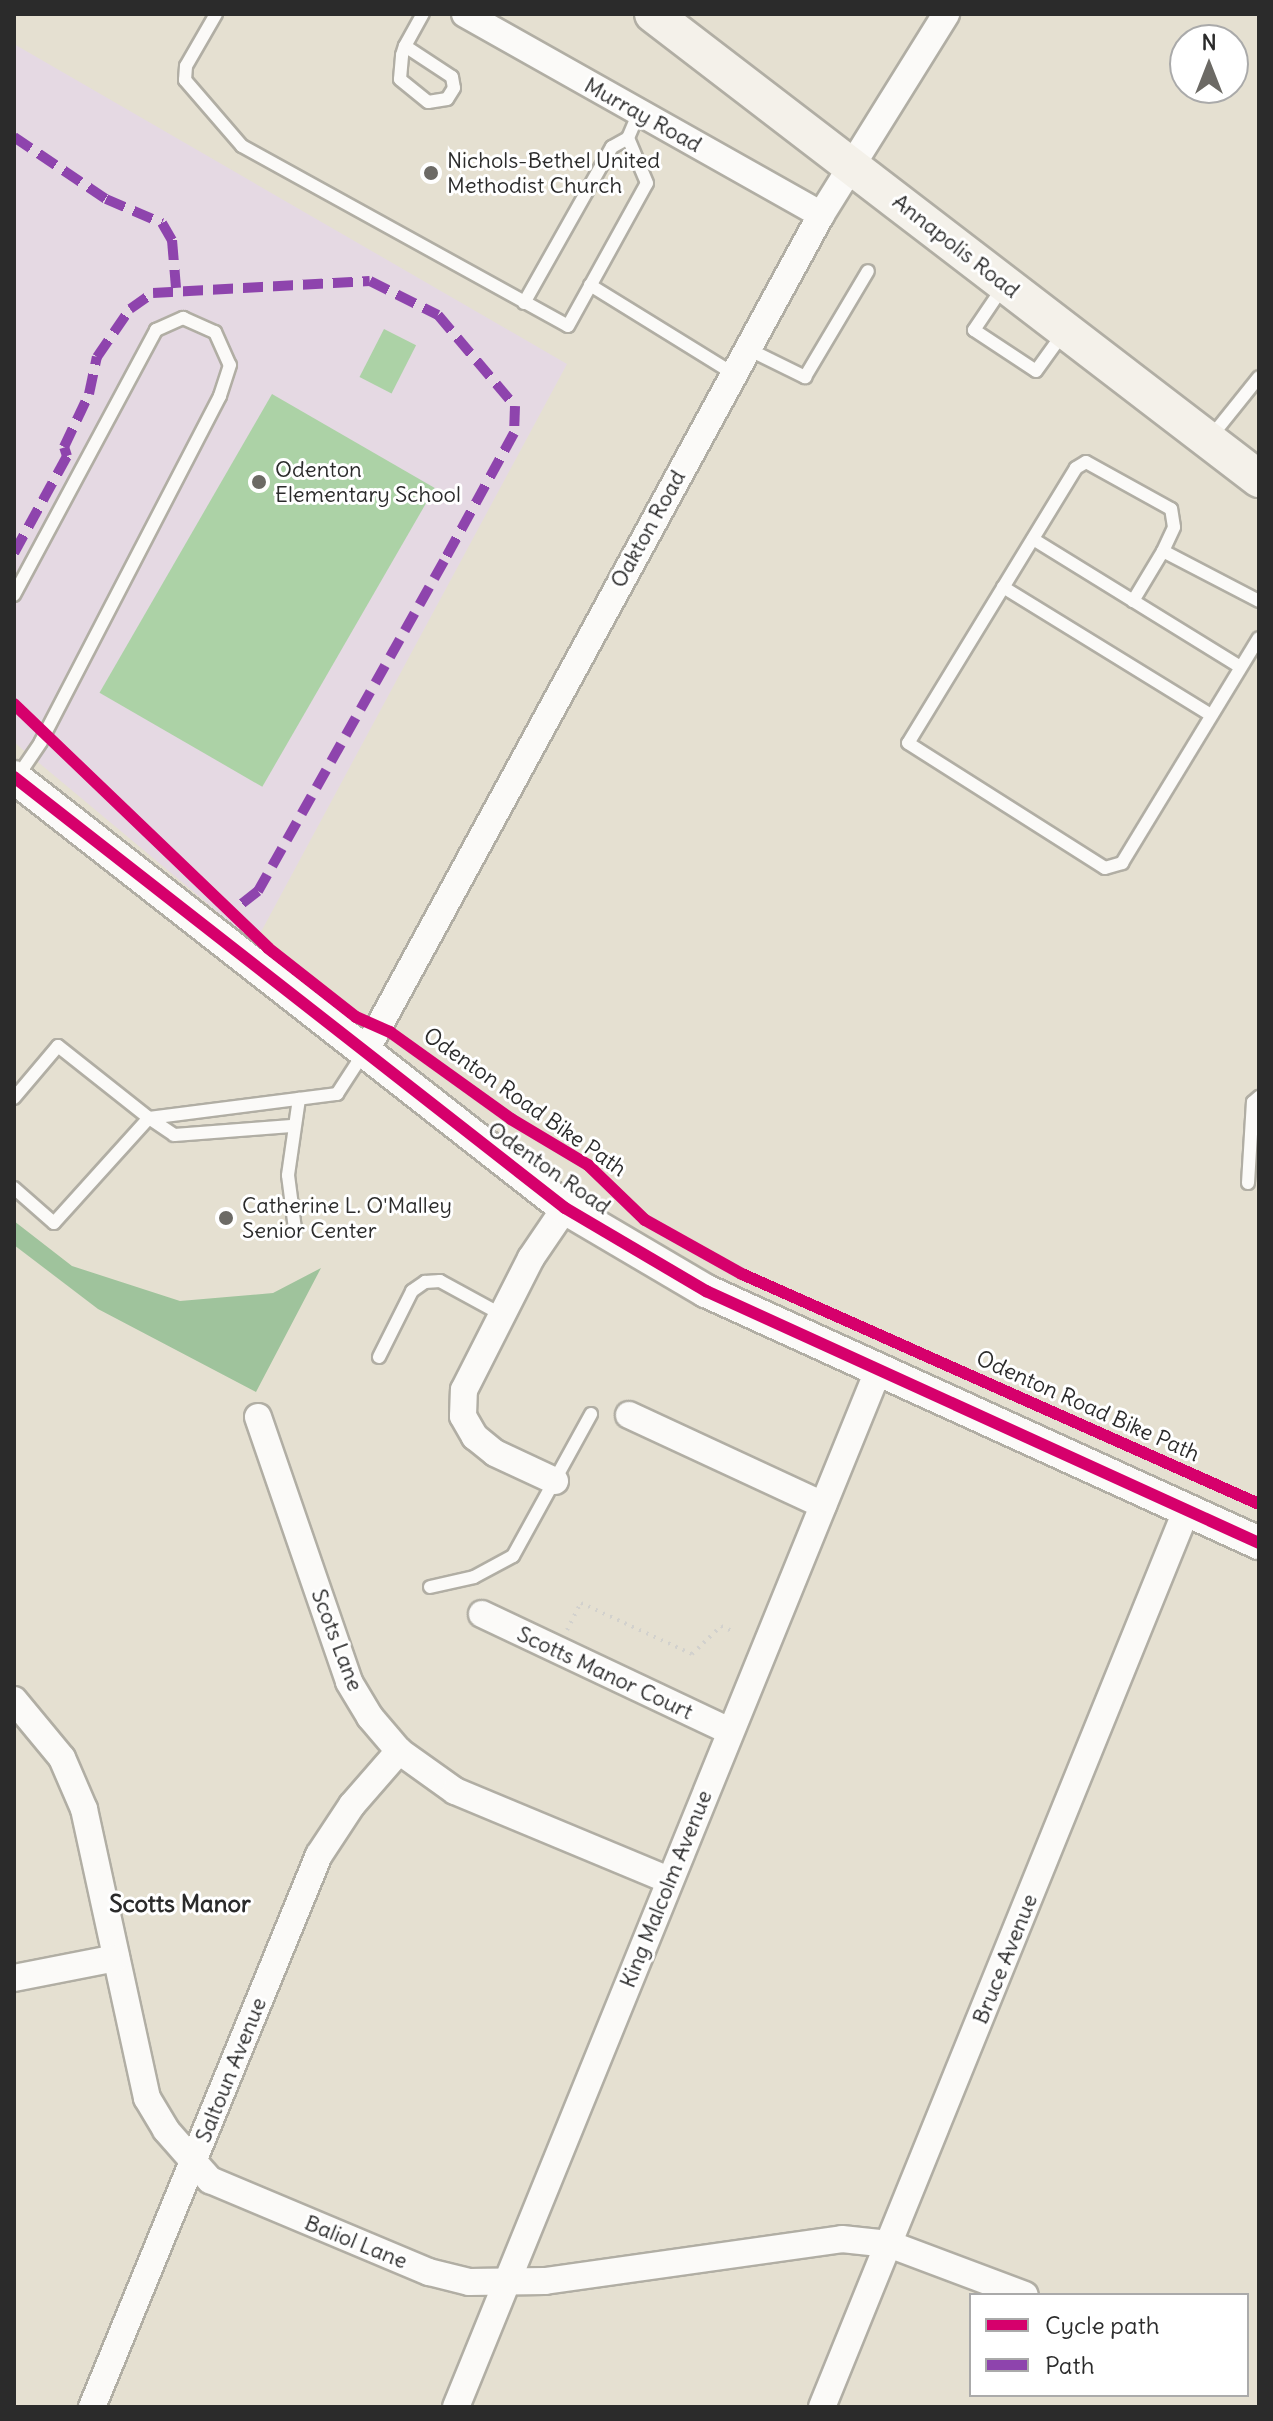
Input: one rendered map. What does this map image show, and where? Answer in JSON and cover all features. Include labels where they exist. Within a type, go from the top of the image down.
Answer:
[{"type":"main road","name":"Annapolis Road","points":[[653,14],[1259,479]]},
{"type":"street","name":"Murray Road","points":[[465,14],[821,215]]},
{"type":"street","name":"Oakton Road","points":[[365,1052],[821,215],[946,14]]},
{"type":"street","name":"Odenton Road","points":[[15,778],[565,1208],[706,1291],[1259,1543]]},
{"type":"street","points":[[555,1481],[495,1453],[475,1437],[463,1416],[464,1390],[531,1258],[565,1208]]},
{"type":"street","name":"King Malcolm Avenue","points":[[456,2407],[878,1371]]},
{"type":"street","points":[[629,1415],[823,1505]]},
{"type":"street","name":"Scots Lane","points":[[258,1417],[349,1682],[370,1717],[399,1751],[455,1791],[669,1880]]},
{"type":"street","name":"Bruce Avenue","points":[[822,2407],[1186,1511]]},
{"type":"street","name":"Scotts Manor Court","points":[[482,1614],[729,1731]]},
{"type":"street","name":"Baliol Lane","points":[[14,1700],[62,1758],[84,1809],[147,2098],[166,2130],[210,2180],[429,2272],[507,2284],[842,2239],[889,2244],[1020,2293]]},
{"type":"street","name":"Saltoun Avenue","points":[[92,2407],[319,1855],[352,1805],[399,1751]]},
{"type":"street","points":[[14,1978],[116,1958]]},
{"type":"lane","points":[[216,14],[186,66],[185,80],[242,146],[568,326],[647,183],[628,138]]},
{"type":"lane","points":[[405,46],[452,77],[454,88],[447,99],[428,102],[404,85],[399,71],[405,46],[423,14]]},
{"type":"lane","points":[[524,303],[612,147],[628,138],[639,112]]},
{"type":"lane","points":[[748,349],[805,377],[868,271]]},
{"type":"lane","points":[[1005,284],[974,330],[1036,371],[1066,330]]},
{"type":"lane","points":[[590,285],[734,374]]},
{"type":"lane","points":[[14,595],[156,330],[183,318],[215,332],[230,365],[220,396],[46,732],[15,778]]},
{"type":"lane","points":[[1208,440],[1259,377]]},
{"type":"lane","points":[[1133,601],[1174,527],[1171,509],[1086,462],[1076,468],[908,743],[966,783],[1105,868],[1122,863],[1208,713],[1259,638]]},
{"type":"lane","points":[[1033,539],[1240,667]]},
{"type":"lane","points":[[1163,551],[1259,601]]},
{"type":"lane","points":[[1003,587],[1208,713]]},
{"type":"lane","points":[[14,1098],[58,1046],[174,1135],[292,1126]]},
{"type":"lane","points":[[14,1188],[54,1223],[149,1118],[337,1094],[365,1052]]},
{"type":"lane","points":[[1248,1183],[1253,1102],[1259,1097]]},
{"type":"lane","points":[[295,1229],[288,1175],[292,1126],[299,1099]]},
{"type":"lane","points":[[379,1357],[412,1291],[425,1282],[440,1281],[502,1315]]},
{"type":"lane","points":[[430,1587],[474,1577],[513,1556],[591,1414]]},
{"type":"path","points":[[557,1650],[581,1603],[692,1654],[721,1626],[734,1632]]},
{"type":"shaded area","name":"Odenton Elementary School","points":[[14,44],[567,364],[255,943],[14,742]]},
{"type":"green space","points":[[384,329],[416,345],[392,393],[359,377]]},
{"type":"green space","points":[[272,394],[435,488],[262,787],[100,693]]},
{"type":"green space","points":[[14,1221],[72,1266],[180,1301],[273,1293],[321,1268],[256,1392],[98,1309],[14,1245]]},
{"type":"marked path","points":[[14,137],[106,199],[162,223],[172,240],[176,288]]},
{"type":"marked path","points":[[14,553],[67,456],[64,447],[89,394],[97,357],[130,309],[153,293],[370,281],[438,315],[515,406],[514,433],[444,561],[258,891],[232,911]]},
{"type":"cycle path","name":"Odenton Road Bike Path","points":[[14,704],[268,948],[356,1017],[390,1032],[511,1119],[588,1165],[645,1220],[742,1274],[1259,1504]]},
{"type":"cycle path","points":[[14,777],[565,1208],[706,1291],[1259,1543]]},
{"type":"place","name":"Nichols-Bethel United Methodist Church","points":[[431,173]]},
{"type":"place","name":"Odenton Elementary School","points":[[259,482]]},
{"type":"place","name":"Catherine L. O'Malley Senior Center","points":[[226,1218]]},
{"type":"district","name":"Scotts Manor","points":[[180,1904]]}]
